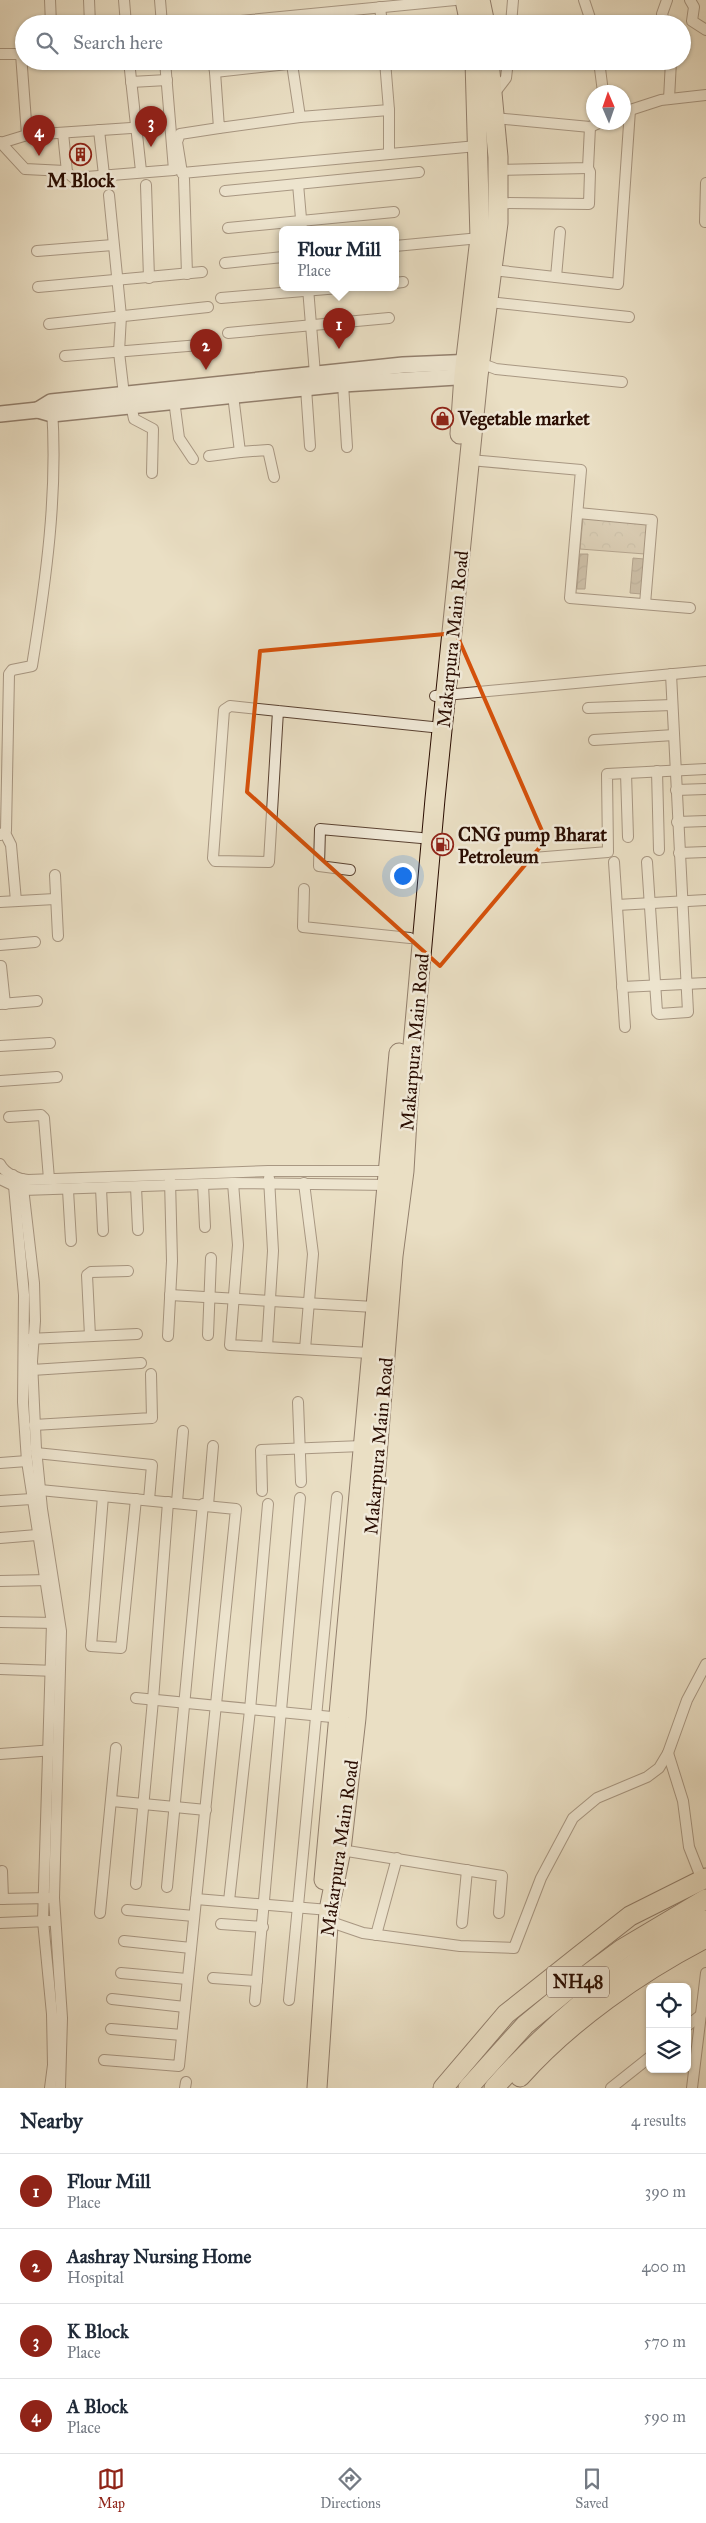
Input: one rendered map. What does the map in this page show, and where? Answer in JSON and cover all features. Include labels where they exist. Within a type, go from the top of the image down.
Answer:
[{"type":"highway","points":[[465,0],[468,15]]},
{"type":"highway","points":[[480,0],[483,15]]},
{"type":"highway","name":"Makarpura Main Road","points":[[317,2022],[326,1914],[348,1718],[393,1256],[395,1178],[410,938],[432,728],[441,696],[470,460],[477,369],[480,238],[475,70]]},
{"type":"highway","name":"Makarpura Main Road","points":[[326,1914],[341,1850],[362,1446],[374,1307],[408,1092],[441,696],[477,369],[493,270],[498,203],[498,170],[490,70]]},
{"type":"highway","points":[[442,2088],[506,2014],[572,1961],[630,1916],[704,1879]]},
{"type":"highway","name":"NH48","points":[[468,2088],[525,2025],[576,1983],[622,1949],[706,1899]]},
{"type":"highway","name":"NH48","points":[[494,2088],[529,2048],[619,1972],[706,1920]]},
{"type":"highway","points":[[510,2088],[530,2066],[594,2010],[666,1959],[706,1938]]},
{"type":"highway","points":[[308,2088],[317,2022]]},
{"type":"highway","points":[[317,2022],[318,2088]]},
{"type":"street","points":[[50,0],[51,15]]},
{"type":"street","points":[[89,0],[90,15]]},
{"type":"street","points":[[124,0],[125,15]]},
{"type":"street","points":[[160,0],[161,15]]},
{"type":"street","points":[[300,15],[455,0]]},
{"type":"street","points":[[512,15],[513,0]]},
{"type":"street","points":[[584,0],[589,15]]},
{"type":"street","points":[[662,15],[667,6],[667,0]]},
{"type":"street","points":[[690,0],[694,6],[692,21],[706,30]]},
{"type":"street","points":[[380,7],[381,15]]},
{"type":"street","points":[[0,54],[15,54]]},
{"type":"street","points":[[23,70],[27,135]]},
{"type":"street","points":[[130,70],[141,171]]},
{"type":"street","points":[[131,128],[27,135],[1,142],[24,169],[67,172],[74,178],[141,171],[174,170],[166,70]]},
{"type":"street","points":[[214,70],[219,128]]},
{"type":"street","points":[[293,70],[300,117]]},
{"type":"street","points":[[386,70],[389,110],[389,154]]},
{"type":"street","points":[[493,96],[506,78],[507,70]]},
{"type":"street","points":[[599,70],[602,85]]},
{"type":"street","points":[[669,99],[671,70]]},
{"type":"street","points":[[131,82],[167,80]]},
{"type":"street","points":[[631,110],[669,99],[706,95]]},
{"type":"street","points":[[389,110],[300,117],[180,134],[177,142],[182,173],[477,146]]},
{"type":"street","points":[[495,118],[586,127]]},
{"type":"street","points":[[99,130],[104,174]]},
{"type":"street","points":[[498,203],[589,204],[590,130]]},
{"type":"street","points":[[493,270],[618,283],[626,130]]},
{"type":"street","points":[[63,133],[67,172]]},
{"type":"street","points":[[498,170],[588,168]]},
{"type":"street","points":[[225,191],[419,172]]},
{"type":"street","points":[[184,179],[187,274]]},
{"type":"street","points":[[705,222],[706,183]]},
{"type":"street","points":[[298,184],[302,225]]},
{"type":"street","points":[[146,185],[150,278]]},
{"type":"street","points":[[108,195],[121,316],[119,352],[127,400],[134,419],[153,429],[152,473]]},
{"type":"street","points":[[228,228],[302,225],[394,212]]},
{"type":"street","points":[[556,277],[560,232]]},
{"type":"street","points":[[399,246],[480,238]]},
{"type":"street","points":[[36,251],[113,245]]},
{"type":"street","points":[[225,263],[279,257]]},
{"type":"street","points":[[38,287],[202,272]]},
{"type":"street","points":[[221,298],[289,291]]},
{"type":"street","points":[[308,291],[315,374]]},
{"type":"street","points":[[489,302],[629,317]]},
{"type":"street","points":[[50,324],[208,307]]},
{"type":"street","points":[[228,333],[389,318]]},
{"type":"street","points":[[65,356],[200,345]]},
{"type":"street","points":[[127,400],[174,400],[233,395],[258,386],[306,388],[477,369]]},
{"type":"street","points":[[0,414],[258,386],[315,374],[477,369],[622,382]]},
{"type":"street","points":[[343,384],[347,447]]},
{"type":"street","points":[[306,388],[310,446]]},
{"type":"street","points":[[233,395],[240,452]]},
{"type":"street","points":[[174,400],[180,438],[193,459]]},
{"type":"street","points":[[16,901],[11,845],[3,834],[9,674],[12,670],[30,667],[33,657],[52,516],[47,408]]},
{"type":"street","points":[[209,456],[268,450],[274,477]]},
{"type":"street","points":[[470,460],[581,470],[570,598],[690,608]]},
{"type":"street","points":[[578,514],[652,520],[645,604]]},
{"type":"street","points":[[441,696],[706,671]]},
{"type":"street","points":[[647,862],[657,1012],[659,1014],[688,1012],[671,674]]},
{"type":"street","points":[[588,708],[672,705]]},
{"type":"street","points":[[278,711],[269,862],[215,861],[213,858],[224,710],[230,706],[278,711],[432,728]]},
{"type":"street","points":[[594,740],[674,735]]},
{"type":"street","points":[[533,858],[608,852],[606,777],[608,774],[706,769]]},
{"type":"street","points":[[657,771],[660,850]]},
{"type":"street","points":[[626,773],[628,837]]},
{"type":"street","points":[[676,790],[706,789]]},
{"type":"street","points":[[677,822],[706,821]]},
{"type":"street","points":[[350,870],[319,866],[320,829],[420,838]]},
{"type":"street","points":[[679,853],[706,852]]},
{"type":"street","points":[[614,862],[625,1027]]},
{"type":"street","points":[[55,875],[58,936]]},
{"type":"street","points":[[304,889],[302,927],[410,938]]},
{"type":"street","points":[[0,902],[55,899]]},
{"type":"street","points":[[617,905],[706,900]]},
{"type":"street","points":[[0,945],[35,942]]},
{"type":"street","points":[[1,966],[2,1004],[37,1001]]},
{"type":"street","points":[[622,987],[706,983]]},
{"type":"street","points":[[0,1046],[50,1043]]},
{"type":"street","points":[[0,1081],[57,1077]]},
{"type":"street","points":[[9,1117],[40,1115],[44,1118],[49,1179]]},
{"type":"street","points":[[1,1170],[18,1178],[49,1179],[170,1180],[268,1171],[395,1178]]},
{"type":"street","points":[[1,1170],[18,1189],[68,1190],[136,1187],[170,1180],[203,1184],[269,1184],[395,1178]]},
{"type":"street","points":[[267,1347],[272,1300],[273,1251],[268,1171]]},
{"type":"street","points":[[18,1178],[18,1189],[34,1283],[29,1339],[27,1461],[37,1535],[56,1623],[49,1898],[43,1921],[52,2014],[50,2088]]},
{"type":"street","points":[[168,1336],[172,1261],[170,1180]]},
{"type":"street","points":[[233,1183],[238,1245],[230,1345],[370,1352]]},
{"type":"street","points":[[304,1183],[313,1254],[305,1349]]},
{"type":"street","points":[[203,1184],[205,1227]]},
{"type":"street","points":[[136,1187],[138,1230]]},
{"type":"street","points":[[102,1188],[103,1231]]},
{"type":"street","points":[[68,1190],[71,1241]]},
{"type":"street","points":[[208,1334],[211,1258]]},
{"type":"street","points":[[90,1336],[87,1275],[91,1272],[128,1271]]},
{"type":"street","points":[[170,1295],[374,1307]]},
{"type":"street","points":[[29,1339],[137,1334]]},
{"type":"street","points":[[29,1339],[32,1370],[28,1401],[34,1425],[48,1580]]},
{"type":"street","points":[[32,1370],[141,1363]]},
{"type":"street","points":[[34,1425],[152,1418],[151,1374]]},
{"type":"street","points":[[298,1402],[301,1482]]},
{"type":"street","points":[[136,1884],[142,1803],[173,1502],[184,1431]]},
{"type":"street","points":[[167,1887],[184,1703],[213,1446]]},
{"type":"street","points":[[262,1491],[261,1450],[362,1446]]},
{"type":"street","points":[[36,1453],[152,1465],[149,1500]]},
{"type":"street","points":[[0,1463],[27,1461]]},
{"type":"street","points":[[40,1490],[236,1509],[179,2066],[104,2060]]},
{"type":"street","points":[[103,1496],[91,1646],[121,1648],[136,1499]]},
{"type":"street","points":[[289,2000],[337,1496]]},
{"type":"street","points":[[255,2001],[300,1498]]},
{"type":"street","points":[[0,1501],[32,1499]]},
{"type":"street","points":[[229,1901],[250,1710],[268,1504]]},
{"type":"street","points":[[0,1538],[37,1535]]},
{"type":"street","points":[[0,1581],[48,1580]]},
{"type":"street","points":[[0,1622],[56,1623]]},
{"type":"street","points":[[196,1899],[298,1908],[326,1914],[356,1931],[376,1935],[460,1946],[512,1949],[516,1945],[541,1878],[573,1818],[597,1798],[647,1777],[659,1768],[668,1753],[686,1700],[706,1664]]},
{"type":"street","points":[[0,1669],[56,1671]]},
{"type":"street","points":[[136,1698],[348,1718]]},
{"type":"street","points":[[100,1914],[116,1748]]},
{"type":"street","points":[[0,1754],[53,1750]]},
{"type":"street","points":[[668,1753],[683,1801],[689,1847],[704,1879]]},
{"type":"street","points":[[112,1801],[206,1810]]},
{"type":"street","points":[[341,1850],[502,1876],[499,1913]]},
{"type":"street","points":[[376,1935],[397,1858]]},
{"type":"street","points":[[462,1923],[467,1870]]},
{"type":"street","points":[[2,1871],[2,1899],[49,1898]]},
{"type":"street","points":[[49,1898],[54,1921],[62,2018],[60,2088]]},
{"type":"street","points":[[127,1910],[194,1916]]},
{"type":"street","points":[[0,1923],[54,1921]]},
{"type":"street","points":[[221,1924],[263,1927]]},
{"type":"street","points":[[124,1941],[191,1948]]},
{"type":"street","points":[[121,1972],[187,1979]]},
{"type":"street","points":[[692,2088],[706,1974]]},
{"type":"street","points":[[213,1978],[257,1981]]},
{"type":"street","points":[[112,1999],[185,2007]]},
{"type":"street","points":[[691,2023],[701,2015]]},
{"type":"street","points":[[110,2029],[182,2035]]},
{"type":"street","points":[[611,2088],[646,2060]]},
{"type":"highlighted area","points":[[456,633],[546,840],[440,966],[247,792],[260,651]]},
{"type":"green space","points":[[583,518],[647,524],[645,554],[580,549]]},
{"type":"water","points":[[580,554],[588,554],[585,589],[577,589]]},
{"type":"water","points":[[633,558],[644,559],[641,594],[630,593]]},
{"type":"place","name":"K Block","points":[[151,147]]},
{"type":"place","name":"M Block","points":[[81,154]]},
{"type":"place","name":"A Block","points":[[39,156]]},
{"type":"place","name":"Flour Mill","points":[[339,349]]},
{"type":"place","name":"Aashray Nursing Home","points":[[206,370]]},
{"type":"place","name":"Vegetable market","points":[[442,418]]},
{"type":"place","name":"CNG pump Bharat Petroleum","points":[[442,845]]}]
